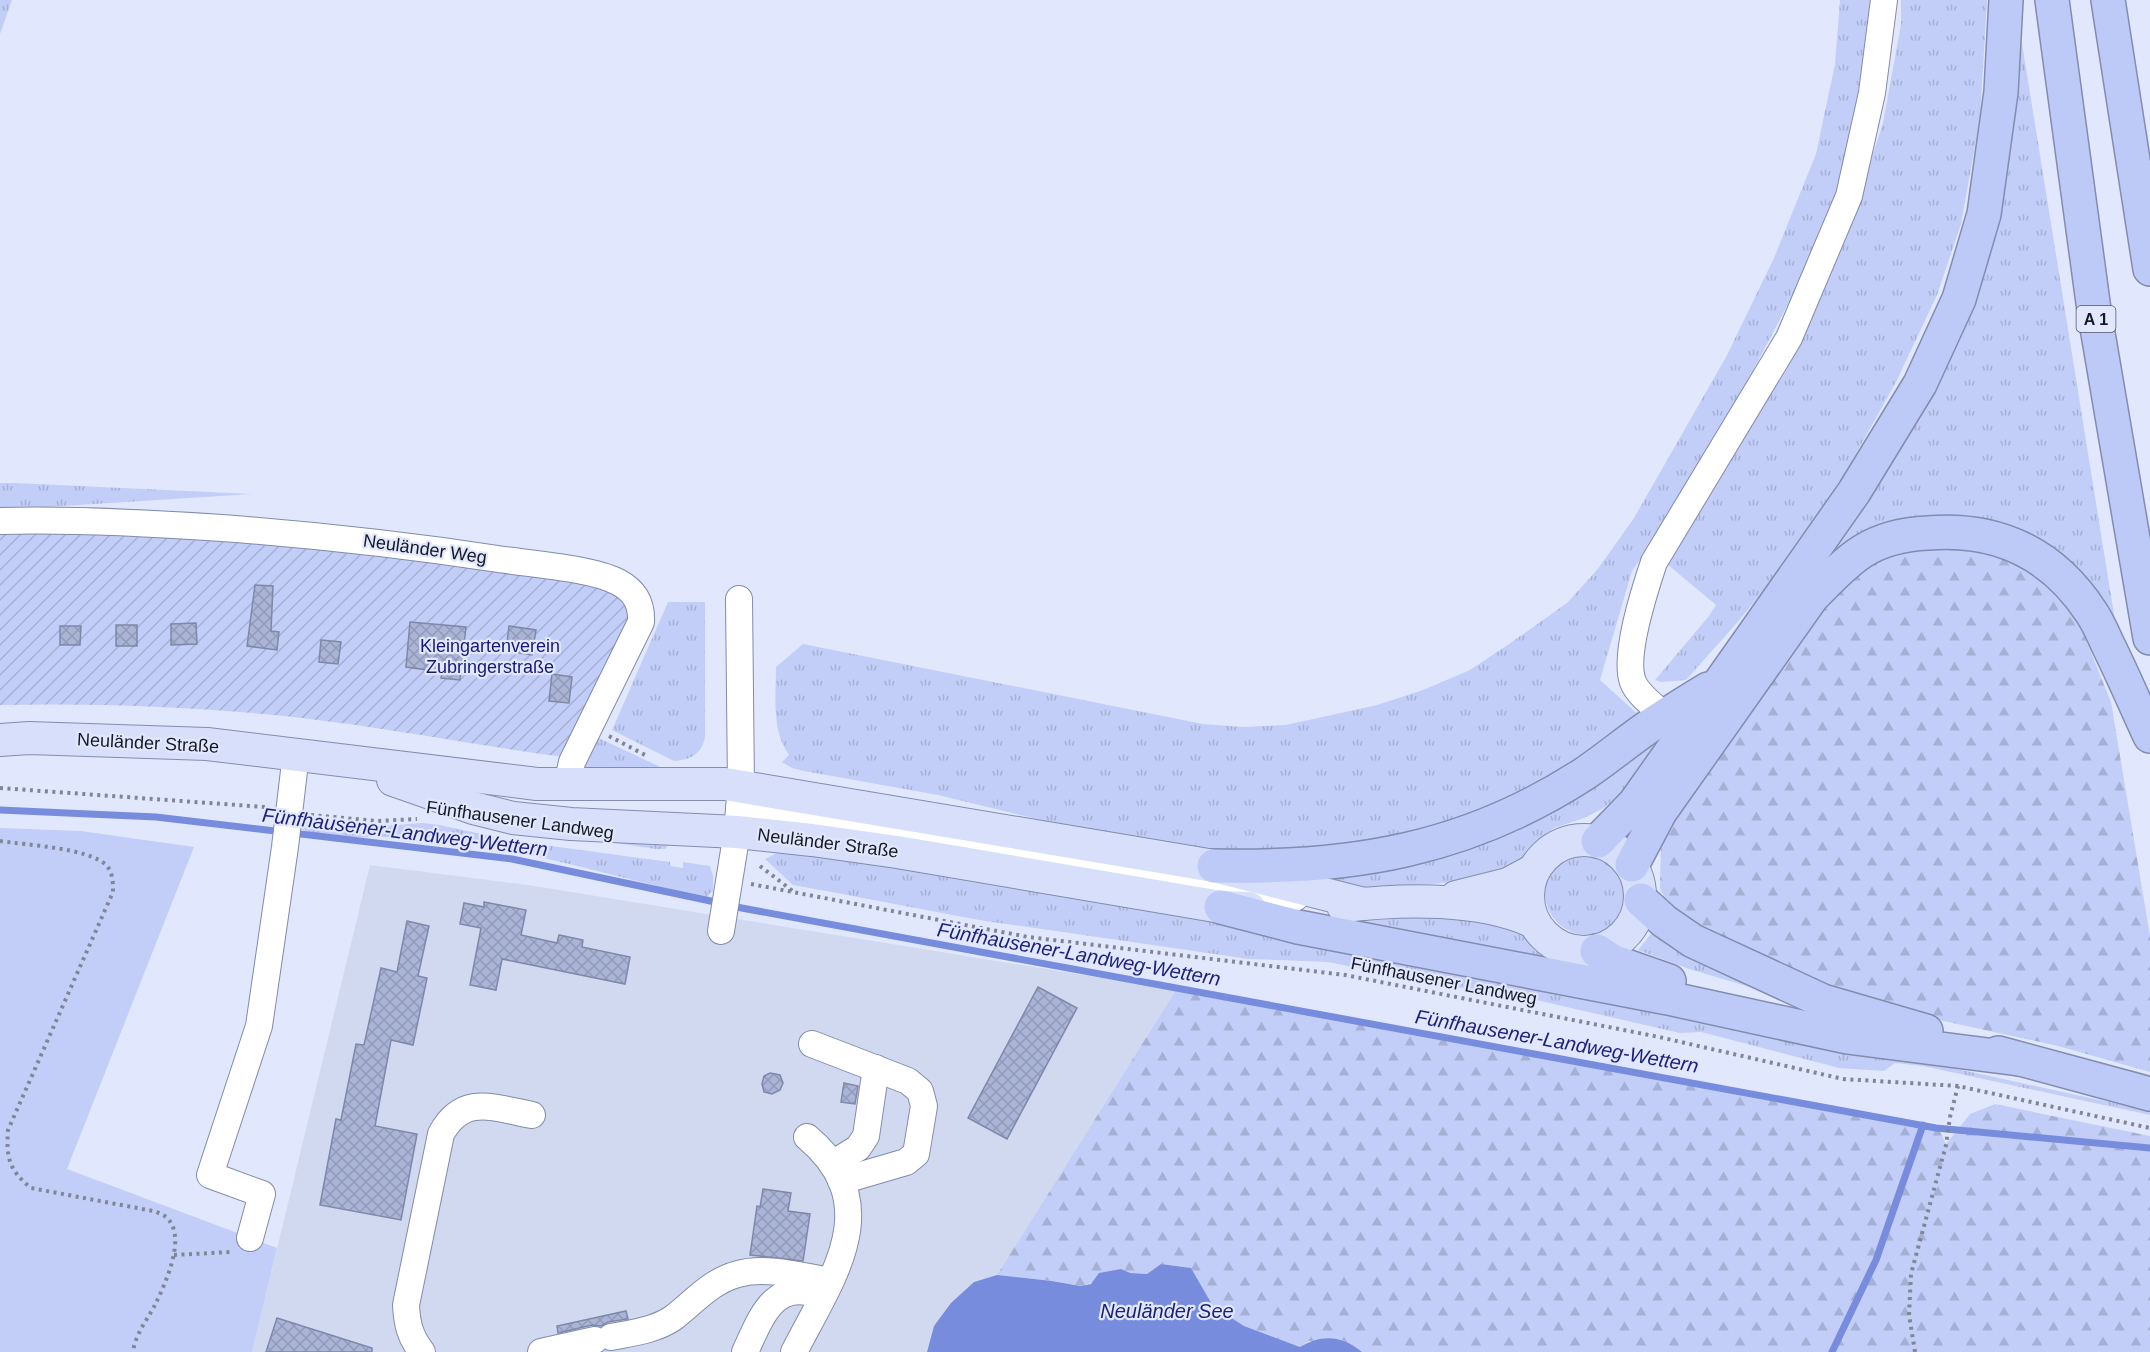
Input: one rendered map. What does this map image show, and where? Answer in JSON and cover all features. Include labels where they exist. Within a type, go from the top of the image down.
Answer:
[{"type":"highway","points":[[1598,841],[1635,803],[1854,492],[1920,384],[1942,339],[1959,299],[1984,214],[2001,92],[2006,0]]},
{"type":"highway","name":"A 1","points":[[2052,0],[2094,310],[2150,638]]},
{"type":"highway","points":[[2108,0],[2150,269]]},
{"type":"highway","points":[[2128,135],[2150,193]]},
{"type":"highway","points":[[1632,865],[1660,812],[1812,597],[1836,572],[1864,551],[1887,540],[1912,534],[1964,531],[2006,540],[2039,558],[2070,586],[2092,614],[2150,736]]},
{"type":"highway","points":[[1214,866],[1304,865],[1358,860],[1419,848],[1457,836],[1551,793],[1592,768],[1665,716],[1720,681]]},
{"type":"highway","points":[[1641,900],[1664,921],[1693,941],[1823,1002],[2150,1094]]},
{"type":"highway","points":[[1221,907],[1298,927],[1668,998],[1847,1037],[2019,1059]]},
{"type":"highway","points":[[1597,951],[1612,961],[1663,980],[1838,1022],[2019,1059]]},
{"type":"main road","name":"Neuländer Straße","points":[[0,740],[29,738],[207,744],[509,782],[567,785],[698,783],[739,809],[897,852],[1221,907],[1298,909],[1443,901],[1520,879],[1534,870],[1545,855],[1561,844],[1579,839],[1598,841]]},
{"type":"main road","name":"Neuländer Straße","points":[[296,754],[347,765],[472,808],[513,818],[571,824],[739,809],[1214,866],[1364,904]]},
{"type":"main road","points":[[1597,951],[1614,944],[1627,933],[1637,917],[1641,900],[1639,881],[1632,865],[1617,850],[1598,841]]},
{"type":"main road","points":[[1534,870],[1528,896],[1529,909],[1534,922]]},
{"type":"main road","name":"Neuländer Straße","points":[[1426,903],[1502,910],[1534,922],[1541,932],[1561,947],[1585,952],[1597,951]]},
{"type":"street","points":[[1665,716],[1642,695],[1632,681],[1631,651],[1641,602],[1653,561],[1790,338],[1849,196],[1872,93],[1884,0]]},
{"type":"street","name":"Neuländer Weg","points":[[0,521],[84,520],[305,534],[472,555],[576,571],[616,581],[637,598],[641,605],[641,622],[572,762],[567,785]]},
{"type":"street","points":[[725,905],[739,809],[740,599]]},
{"type":"street","points":[[242,1245],[262,1194],[210,1175],[259,1026],[296,754]]},
{"type":"street","points":[[739,809],[1228,889],[1364,904]]},
{"type":"street","points":[[812,1044],[908,1081],[920,1091],[924,1106],[916,1154],[906,1162],[837,1172]]},
{"type":"street","points":[[837,1172],[866,1136],[876,1068]]},
{"type":"street","points":[[422,1352],[414,1341],[407,1324],[406,1305],[441,1134],[449,1119],[462,1109],[479,1106],[532,1115]]},
{"type":"street","points":[[794,1352],[838,1266],[849,1221],[849,1206],[837,1172],[819,1147],[807,1137]]},
{"type":"street","points":[[541,1352],[648,1329],[671,1320],[719,1281],[737,1274],[754,1271],[826,1289]]},
{"type":"street","points":[[745,1352],[765,1309],[777,1298],[786,1293],[826,1289]]},
{"type":"path","points":[[590,726],[650,757]]},
{"type":"path","name":"Fünfhausener Landweg","points":[[0,788],[259,805],[287,828],[426,818]]},
{"type":"path","points":[[0,841],[96,857],[108,867],[112,878],[113,892],[8,1130],[7,1150],[9,1162],[18,1177],[31,1188],[153,1210],[165,1216],[173,1227],[176,1235],[174,1255],[155,1304],[134,1344],[133,1352]]},
{"type":"path","points":[[760,866],[795,892]]},
{"type":"path","name":"Fünfhausener Landweg","points":[[725,905],[795,892],[1028,937],[1345,975],[1648,1035],[1843,1079],[1958,1086],[2150,1128]]},
{"type":"path","points":[[1915,1352],[1909,1315],[1911,1274],[1946,1145],[1958,1086]]},
{"type":"path","points":[[174,1255],[242,1245]]},
{"type":"shaded area","points":[[370,865],[528,885],[1176,990],[997,1275],[974,1282],[934,1326],[927,1352],[252,1352]]},
{"type":"green space","points":[[0,0],[12,0],[0,34]]},
{"type":"green space","points":[[1840,0],[1873,0],[1858,114],[1839,188],[1799,283],[1738,399],[1664,526],[1632,571],[1600,680],[1642,718],[1557,777],[1409,842],[1228,854],[1049,822],[938,795],[804,771],[782,762],[789,755],[779,735],[777,724],[776,667],[803,644],[1203,724],[1243,727],[1286,725],[1377,705],[1423,690],[1470,670],[1567,603],[1597,570],[1634,518],[1726,357],[1774,258],[1816,154],[1835,64]]},
{"type":"green space","points":[[1901,0],[1987,0],[1980,118],[1961,224],[1937,295],[1896,382],[1839,484],[1783,567],[1686,680],[1662,682],[1655,680],[1716,605],[1667,564],[1847,232],[1883,123],[1901,24]]},
{"type":"green space","points":[[2015,0],[2116,627],[1809,585],[1933,370]]},
{"type":"green space","points":[[0,483],[15,483],[252,494],[0,510]]},
{"type":"green space","name":"Kleingartenverein Zubringerstraße","points":[[0,528],[212,535],[583,579],[619,592],[633,617],[564,757],[339,723],[263,714],[132,706],[0,705]]},
{"type":"green space","points":[[1909,548],[1963,548],[1991,553],[2014,562],[2043,579],[2077,618],[2111,702],[2150,936],[2150,1072],[2058,1046],[1852,1001],[1703,933],[1671,910],[1660,889],[1661,838],[1824,601],[1873,563]]},
{"type":"green space","points":[[668,602],[705,602],[705,737],[698,752],[685,759],[674,761],[612,730]]},
{"type":"green space","points":[[1675,722],[1625,791],[1602,809],[1554,828],[1534,844],[1524,858],[1512,866],[1469,881],[1431,884],[1365,887],[1319,880],[1343,878],[1394,867]]},
{"type":"green space","points":[[592,735],[667,770],[581,770]]},
{"type":"green space","points":[[298,821],[384,826],[422,823],[514,841],[670,862],[670,866],[683,868],[683,862],[710,866],[713,891],[708,898],[558,861],[452,841],[415,837],[323,835],[299,828]]},
{"type":"green space","points":[[0,828],[81,831],[194,847],[67,1169],[277,1248],[252,1352],[0,1352]]},
{"type":"green space","points":[[560,835],[672,842],[665,849],[656,849]]},
{"type":"green space","points":[[785,849],[1131,904],[1797,1034],[2150,1111],[2150,1115],[1923,1066],[1895,1063],[1884,1071],[1839,1068],[1701,1032],[1680,1033],[1536,1000],[1438,984],[1328,962],[1249,959],[979,920],[793,885],[765,859]]},
{"type":"green space","points":[[1579,851],[1595,851],[1611,858],[1622,869],[1629,885],[1626,909],[1617,923],[1595,935],[1579,935],[1563,928],[1552,917],[1545,901],[1545,885],[1552,869],[1563,858]]},
{"type":"green space","points":[[1456,914],[1526,934],[1546,951],[1560,958],[1559,967],[1354,923],[1362,919]]},
{"type":"green space","points":[[1654,930],[1777,995],[1689,969],[1638,950]]},
{"type":"green space","points":[[1176,990],[1938,1127],[1946,1144],[1970,1114],[1995,1104],[2150,1136],[2150,1352],[1362,1352],[1356,1347],[1309,1341],[1300,1347],[1244,1326],[1213,1306],[1191,1268],[1161,1264],[1147,1274],[1130,1273],[1080,1286],[997,1275]]},
{"type":"water","name":"Neuländer See","points":[[1161,1264],[1191,1268],[1213,1306],[1244,1326],[1300,1347],[1316,1340],[1331,1338],[1347,1342],[1362,1352],[927,1352],[934,1326],[951,1303],[974,1282],[997,1275],[1080,1286],[1091,1284],[1099,1273],[1121,1269],[1130,1273],[1147,1274]]},
{"type":"building","points":[[255,585],[273,586],[271,631],[279,632],[277,650],[247,646]]},
{"type":"building","points":[[410,622],[466,627],[460,680],[441,678],[442,672],[406,667]]},
{"type":"building","points":[[196,623],[197,644],[171,645],[171,624]]},
{"type":"building","points":[[116,625],[137,625],[137,646],[116,646]]},
{"type":"building","points":[[60,626],[81,626],[80,645],[60,645]]},
{"type":"building","points":[[509,626],[536,630],[532,655],[506,651]]},
{"type":"building","points":[[321,640],[341,642],[338,664],[319,662]]},
{"type":"building","points":[[552,674],[572,677],[569,703],[549,701]]},
{"type":"building","points":[[484,902],[526,910],[521,935],[557,943],[559,935],[583,940],[582,947],[630,957],[625,984],[502,959],[496,990],[470,985],[481,928],[460,924],[464,903],[484,907]]},
{"type":"building","points":[[407,921],[429,926],[418,976],[427,978],[413,1045],[391,1040],[375,1126],[417,1134],[401,1220],[320,1205],[336,1119],[341,1120],[356,1044],[364,1045],[381,968],[397,972]]},
{"type":"building","points":[[1038,987],[1077,1008],[1007,1139],[968,1118]]},
{"type":"building","points":[[770,1073],[780,1075],[783,1083],[780,1090],[772,1094],[764,1092],[762,1084],[764,1076]]},
{"type":"building","points":[[844,1083],[858,1086],[855,1104],[841,1102]]},
{"type":"building","points":[[763,1189],[791,1193],[788,1211],[810,1214],[803,1261],[750,1255],[757,1206],[760,1207]]},
{"type":"building","points":[[626,1311],[628,1319],[558,1333],[557,1326]]},
{"type":"building","points":[[277,1318],[372,1348],[372,1352],[266,1352]]},
{"type":"waterway","name":"Fünfhausener-Landweg-Wettern","points":[[0,810],[156,817],[512,859],[720,903]]},
{"type":"waterway","name":"Fünfhausener-Landweg-Wettern","points":[[731,906],[1936,1128],[2150,1148]]},
{"type":"waterway","points":[[1832,1352],[1876,1260],[1923,1125]]}]
